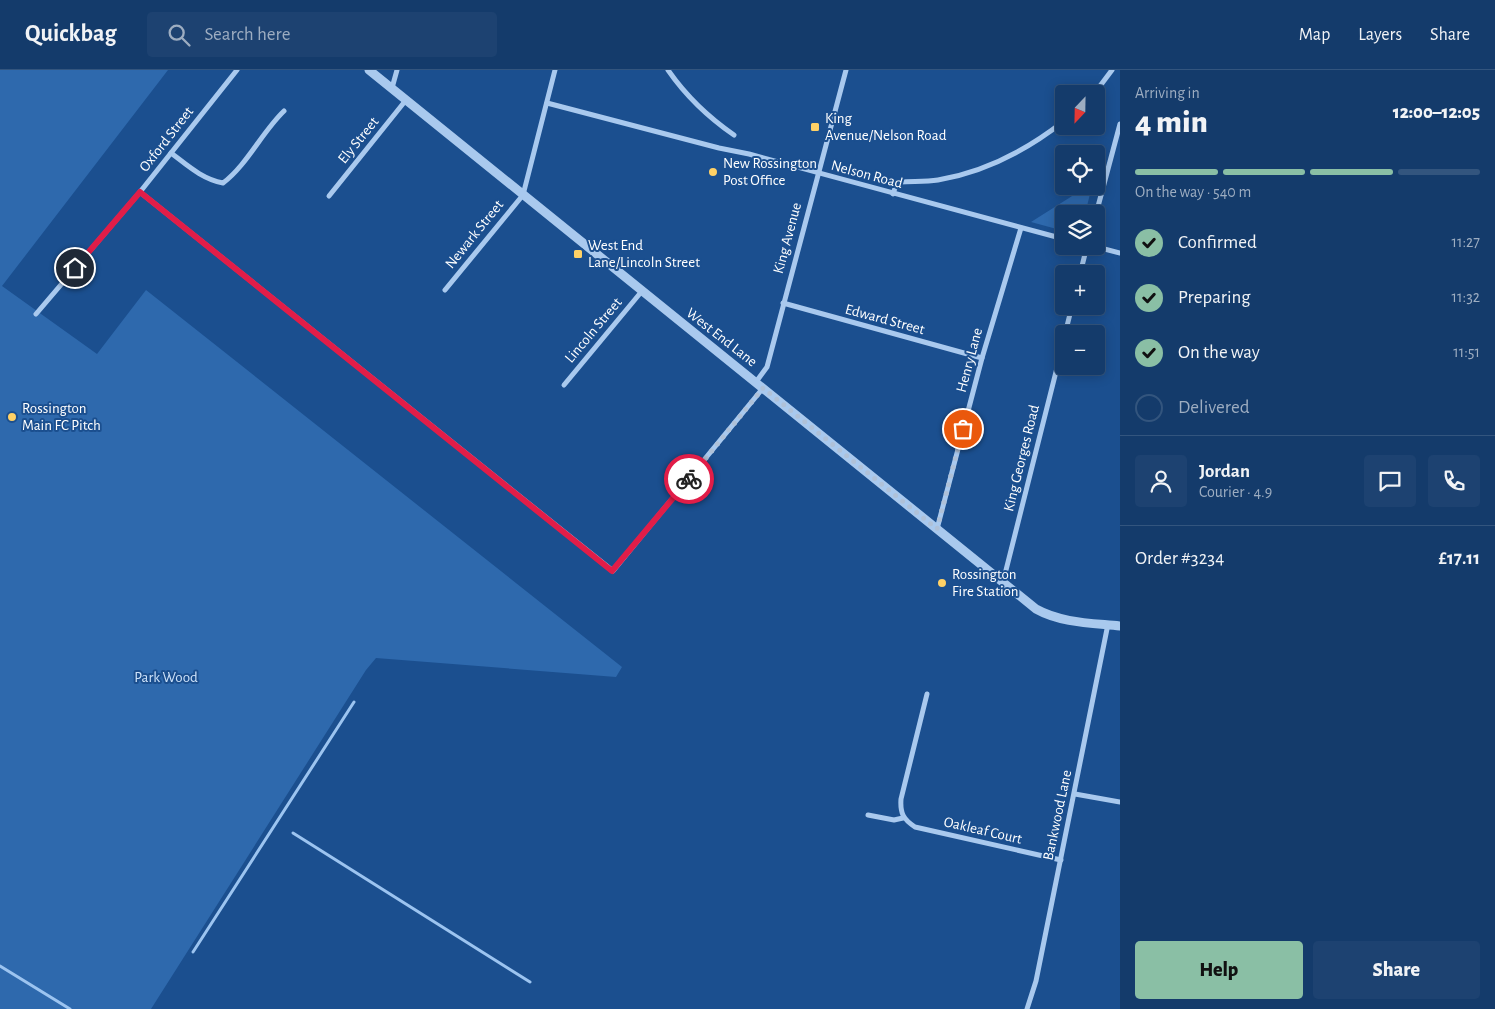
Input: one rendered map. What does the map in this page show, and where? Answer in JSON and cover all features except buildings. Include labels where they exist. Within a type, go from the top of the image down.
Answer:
[{"type":"street","name":"Oxford Street","points":[[36,314],[140,192],[237,70]]},
{"type":"street","name":"West End Lane","points":[[369,70],[1036,609],[1046,615],[1058,618],[1120,626]]},
{"type":"street","points":[[392,88],[397,70]]},
{"type":"street","points":[[523,195],[556,70]]},
{"type":"street","points":[[668,70],[701,110],[734,135]]},
{"type":"street","name":"King Avenue","points":[[140,192],[612,571],[760,385],[767,367],[846,70]]},
{"type":"street","points":[[1101,85],[1112,70]]},
{"type":"street","name":"Ely Street","points":[[329,196],[406,99]]},
{"type":"street","name":"Nelson Road","points":[[547,103],[719,148],[749,154],[1055,237]]},
{"type":"street","points":[[171,153],[198,173],[222,183],[240,166],[271,123],[284,111]]},
{"type":"street","points":[[1098,205],[1120,124]]},
{"type":"street","points":[[893,194],[896,185],[900,182],[939,180],[991,165],[1015,154],[1055,128]]},
{"type":"street","name":"Newark Street","points":[[445,290],[523,195]]},
{"type":"street","name":"Henry Lane","points":[[937,529],[982,358],[1021,228]]},
{"type":"street","points":[[1105,249],[1120,253]]},
{"type":"street","name":"Lincoln Street","points":[[564,385],[642,291]]},
{"type":"street","name":"Edward Street","points":[[783,304],[982,358]]},
{"type":"street","name":"King Georges Road","points":[[1003,583],[1055,375]]},
{"type":"street","name":"Bankwood Lane","points":[[1027,1009],[1036,981],[1108,624]]},
{"type":"street","points":[[903,818],[901,799],[927,694]]},
{"type":"street","points":[[1075,794],[1120,802]]},
{"type":"street","name":"Oakleaf Court","points":[[868,815],[894,820],[903,818],[915,827],[1061,860]]},
{"type":"green space","name":"Park Wood","points":[[0,70],[168,70],[2,286],[97,354],[146,290],[622,667],[616,677],[376,658],[366,670],[151,1009],[0,1009]]},
{"type":"green space","points":[[1074,195],[1090,195],[1087,205],[1058,205]]},
{"type":"green space","points":[[1055,207],[1055,229],[1031,222]]},
{"type":"waterway","points":[[193,952],[354,702]]},
{"type":"waterway","points":[[293,833],[530,982]]},
{"type":"waterway","points":[[0,966],[70,1009]]},
{"type":"way so far","points":[[689,479],[763,388],[937,529],[963,429]]},
{"type":"place","name":"King Avenue/Nelson Road","points":[[815,127]]},
{"type":"place","name":"New Rossington Post Office","points":[[713,172]]},
{"type":"place","name":"West End Lane/Lincoln Street","points":[[578,254]]},
{"type":"place","name":"Rossington Main FC Pitch","points":[[12,417]]},
{"type":"place","name":"Rossington Fire Station","points":[[942,583]]},
{"type":"route","points":[[75,268],[140,192],[612,571],[616,569],[689,479]]}]
